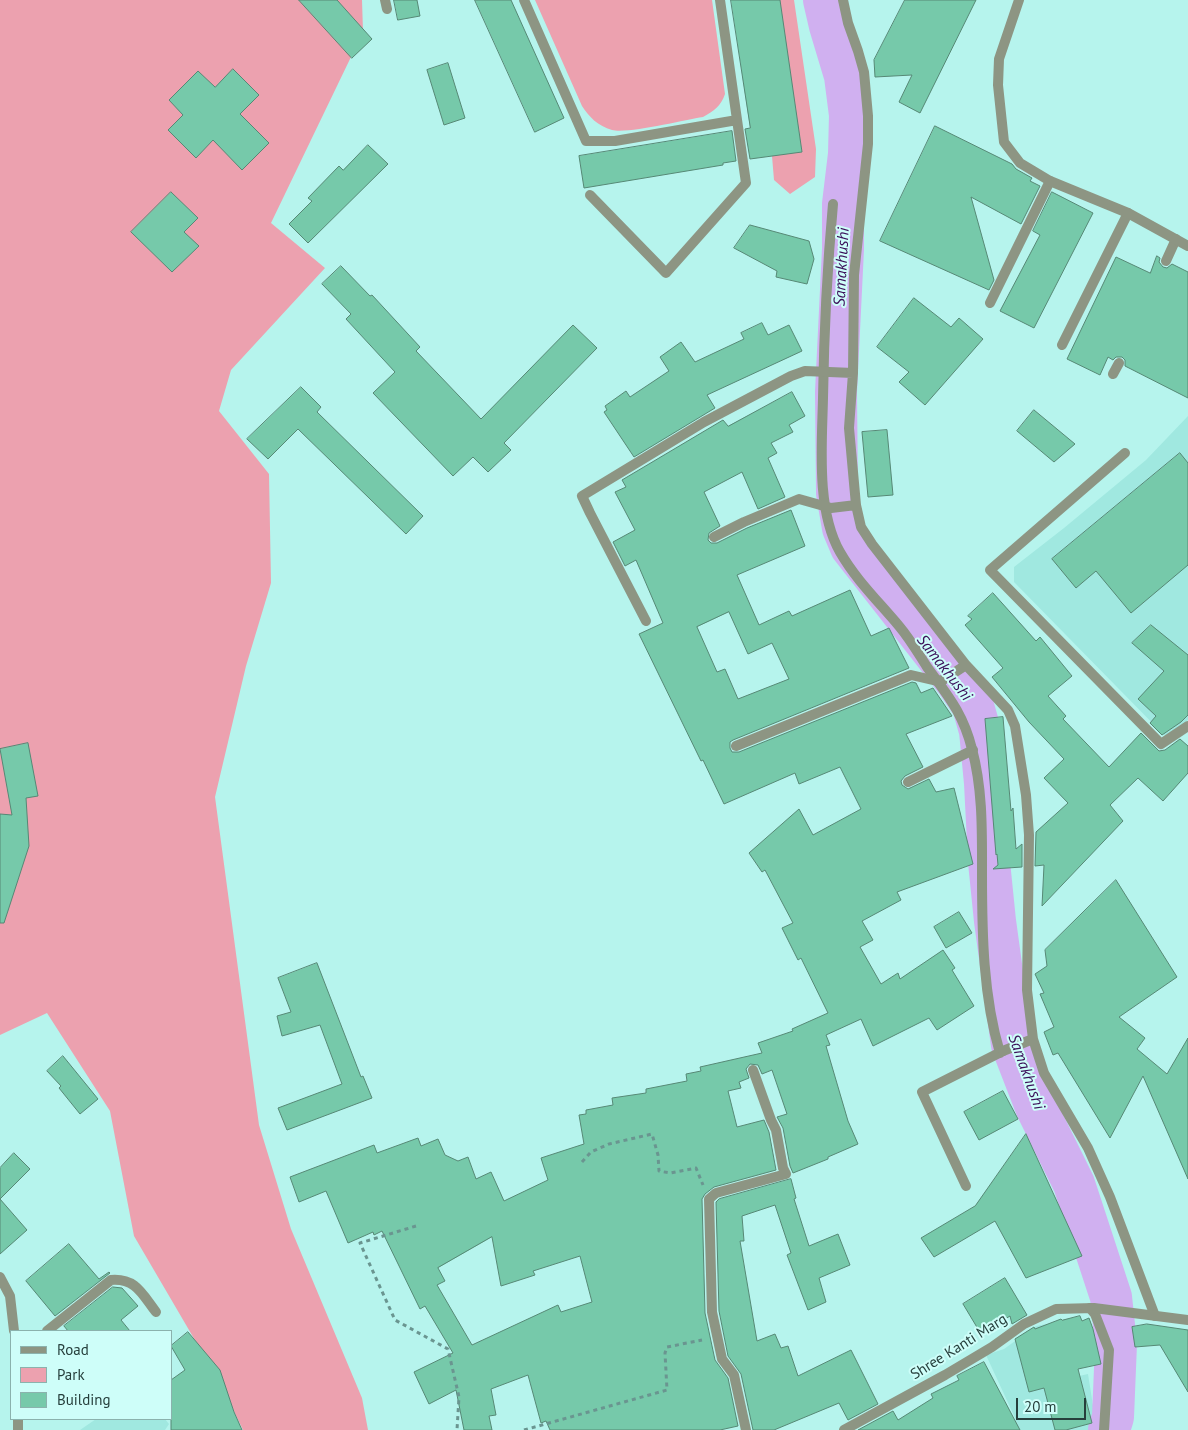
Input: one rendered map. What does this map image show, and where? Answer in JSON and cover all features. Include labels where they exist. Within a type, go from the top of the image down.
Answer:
[{"type":"street","points":[[524,0],[586,141],[615,141],[737,120]]},
{"type":"street","points":[[590,195],[666,273],[746,183],[720,0]]},
{"type":"street","points":[[843,0],[848,23],[864,72],[868,125],[868,144],[854,275],[849,372],[852,505],[861,528],[963,667],[1008,710],[1016,726],[1026,795],[1029,835],[1026,990],[1028,1041],[1044,1073],[1088,1148],[1110,1197],[1155,1316],[1188,1320]]},
{"type":"street","points":[[1019,0],[999,59],[998,85],[1004,142],[1020,163],[1050,181],[1128,213],[1188,246]]},
{"type":"street","points":[[990,302],[1050,181]]},
{"type":"street","points":[[833,204],[828,264],[827,371],[821,470],[829,508],[828,523],[840,552],[940,680],[964,721],[973,750],[980,792],[982,826],[982,931],[995,1037],[1001,1052]]},
{"type":"street","points":[[1062,345],[1128,213]]},
{"type":"street","points":[[1166,261],[1176,239]]},
{"type":"street","points":[[1113,374],[1119,363]]},
{"type":"street","points":[[646,620],[582,496],[697,426],[791,376],[805,371],[849,372]]},
{"type":"street","points":[[1126,453],[990,570],[1161,744],[1188,726]]},
{"type":"street","points":[[714,537],[799,499],[829,508],[852,505]]},
{"type":"street","points":[[736,746],[910,675],[940,680],[963,667]]},
{"type":"street","points":[[908,782],[973,750]]},
{"type":"street","points":[[966,1186],[922,1092],[1001,1052],[1028,1041]]},
{"type":"street","points":[[746,1430],[734,1374],[722,1359],[712,1312],[709,1199],[716,1193],[786,1174],[783,1168],[776,1130],[770,1120],[753,1070]]},
{"type":"street","points":[[0,1277],[10,1296],[14,1330]]},
{"type":"street","points":[[49,1330],[111,1280],[121,1279],[132,1282],[156,1312]]},
{"type":"street","name":"Shree Kanti Marg","points":[[846,1430],[945,1376],[992,1347],[1024,1324],[1056,1308],[1092,1308],[1155,1316]]},
{"type":"street","points":[[1092,1308],[1109,1350],[1104,1430]]},
{"type":"path","points":[[582,1162],[591,1152],[609,1144],[652,1134],[658,1155],[659,1171],[670,1173],[696,1168],[709,1199]]},
{"type":"path","points":[[416,1226],[360,1243],[395,1320],[448,1349],[459,1397],[457,1430]]},
{"type":"path","points":[[524,1430],[667,1390],[665,1353],[667,1347],[716,1336]]},
{"type":"shaded area","points":[[1188,416],[1188,720],[1166,737],[1014,582],[1014,567],[1146,460]]},
{"type":"shaded area","points":[[1053,1323],[1070,1378],[1088,1374],[1094,1412],[1094,1430],[1006,1430],[1016,1420],[986,1355],[1004,1349],[1036,1326]]},
{"type":"shaded area","points":[[95,1420],[166,1420],[169,1424],[165,1430],[80,1430]]},
{"type":"green space","points":[[0,0],[362,0],[363,32],[271,223],[325,268],[231,370],[219,411],[269,474],[271,583],[246,666],[215,797],[259,1125],[291,1229],[362,1398],[368,1430],[243,1430],[220,1383],[134,1236],[110,1111],[47,1013],[0,1035]]},
{"type":"green space","points":[[535,0],[712,0],[725,94],[721,102],[711,113],[703,117],[656,126],[620,131],[598,124],[582,106]]},
{"type":"green space","points":[[780,0],[794,0],[816,149],[815,177],[790,194],[774,180],[772,156]]},
{"type":"building","points":[[299,0],[337,0],[372,39],[352,58]]},
{"type":"building","points":[[394,0],[417,0],[420,16],[398,20]]},
{"type":"building","points":[[475,0],[511,0],[564,118],[535,132]]},
{"type":"building","points":[[731,0],[780,0],[802,152],[750,159],[745,129],[750,128]]},
{"type":"building","points":[[905,0],[976,0],[920,113],[899,102],[912,75],[875,77],[874,60]]},
{"type":"building","points":[[448,63],[465,118],[444,125],[427,70]]},
{"type":"building","points":[[233,69],[259,95],[240,114],[269,143],[242,170],[213,140],[196,158],[168,130],[183,115],[169,100],[198,71],[215,87]]},
{"type":"building","points":[[935,126],[1012,164],[1016,169],[1032,178],[1030,181],[1040,186],[1021,224],[971,197],[994,280],[989,290],[880,241]]},
{"type":"building","points":[[732,131],[736,161],[723,163],[723,165],[584,188],[579,156]]},
{"type":"building","points":[[368,145],[388,164],[308,243],[289,224],[312,201],[308,198],[339,166],[343,170]]},
{"type":"building","points":[[171,192],[198,218],[184,232],[199,246],[172,272],[131,232]]},
{"type":"building","points":[[1052,192],[1093,213],[1034,328],[1000,311],[1040,235],[1033,231]]},
{"type":"building","points":[[750,225],[809,241],[814,259],[807,284],[776,277],[777,271],[734,248]]},
{"type":"building","points":[[1157,256],[1160,258],[1159,262],[1163,267],[1167,268],[1172,264],[1188,272],[1188,398],[1125,366],[1125,360],[1122,357],[1116,357],[1113,360],[1108,357],[1100,375],[1067,359],[1116,257],[1150,273]]},
{"type":"building","points":[[341,266],[370,296],[372,295],[420,347],[416,351],[481,419],[573,325],[597,348],[504,443],[511,450],[488,472],[473,457],[453,476],[373,393],[395,372],[346,319],[351,314],[322,284]]},
{"type":"building","points":[[914,298],[951,327],[959,318],[983,339],[925,405],[899,382],[909,372],[877,347]]},
{"type":"building","points":[[762,323],[768,335],[789,325],[802,351],[707,395],[715,408],[634,457],[604,412],[607,410],[605,406],[626,391],[630,397],[669,371],[660,357],[681,342],[695,362],[744,339],[741,333]]},
{"type":"building","points":[[301,387],[321,407],[317,412],[423,516],[406,534],[298,429],[268,459],[247,439]]},
{"type":"building","points":[[792,392],[805,416],[789,425],[793,432],[771,443],[777,453],[768,458],[785,497],[758,509],[742,472],[704,492],[720,526],[709,533],[708,540],[711,543],[717,543],[791,510],[805,546],[737,575],[759,625],[789,611],[792,616],[850,590],[871,636],[889,628],[909,668],[733,740],[730,742],[730,748],[732,752],[739,752],[912,682],[916,683],[921,693],[933,688],[952,716],[906,734],[923,767],[905,776],[901,781],[902,785],[908,789],[929,779],[936,792],[954,788],[973,864],[897,892],[901,900],[862,921],[873,940],[860,947],[881,984],[898,973],[900,979],[943,950],[955,968],[952,970],[974,1006],[937,1030],[929,1018],[873,1046],[861,1019],[826,1035],[830,1045],[826,1046],[848,1121],[858,1144],[793,1173],[783,1128],[777,1117],[787,1114],[772,1070],[762,1074],[758,1065],[750,1064],[746,1069],[749,1078],[739,1082],[741,1088],[728,1091],[737,1127],[764,1120],[769,1132],[776,1170],[714,1187],[702,1199],[705,1313],[715,1360],[728,1378],[738,1426],[720,1430],[550,1430],[546,1421],[541,1423],[528,1375],[491,1389],[496,1415],[489,1416],[492,1430],[464,1430],[456,1390],[429,1404],[414,1372],[453,1353],[425,1306],[420,1309],[382,1231],[374,1235],[373,1232],[348,1243],[326,1191],[299,1202],[290,1177],[374,1145],[377,1153],[418,1138],[421,1146],[438,1139],[445,1155],[458,1161],[468,1157],[476,1179],[491,1172],[504,1201],[548,1180],[541,1158],[584,1144],[579,1115],[586,1114],[586,1110],[613,1105],[612,1098],[646,1093],[646,1089],[687,1081],[686,1074],[701,1071],[700,1067],[762,1053],[758,1043],[793,1031],[792,1029],[828,1013],[801,958],[798,960],[782,928],[793,923],[765,870],[762,872],[749,853],[799,809],[813,835],[861,809],[840,767],[799,784],[795,773],[724,804],[639,634],[663,623],[636,560],[625,566],[613,542],[635,530],[615,492],[626,487],[622,480],[723,420],[728,426]],"holes":[[[729,612],[748,654],[772,643],[789,679],[738,699],[725,669],[717,672],[697,627]],[[492,1237],[501,1286],[535,1275],[533,1271],[580,1256],[592,1302],[561,1312],[558,1305],[472,1345],[437,1285],[445,1281],[438,1268]]]},
{"type":"building","points":[[1034,410],[1075,444],[1054,462],[1017,431]]},
{"type":"building","points":[[887,430],[893,495],[868,497],[862,432]]},
{"type":"building","points":[[1180,453],[1188,463],[1188,565],[1131,613],[1096,571],[1076,588],[1052,559]]},
{"type":"building","points":[[993,593],[1036,641],[1040,637],[1072,676],[1048,696],[1066,716],[1063,719],[1109,767],[1141,733],[1159,751],[1165,750],[1180,739],[1188,746],[1188,773],[1163,801],[1138,778],[1110,805],[1123,821],[1042,906],[1044,865],[1035,866],[1036,832],[1068,803],[1044,778],[1064,759],[1029,722],[992,677],[1003,668],[965,625],[972,619],[968,616]]},
{"type":"building","points":[[1151,625],[1188,655],[1188,715],[1162,735],[1150,723],[1156,716],[1138,699],[1164,671],[1132,643]]},
{"type":"building","points":[[1003,717],[1011,811],[1013,808],[1016,849],[1022,844],[1022,867],[993,869],[998,865],[985,719]]},
{"type":"building","points":[[28,743],[38,796],[26,798],[29,846],[4,923],[0,923],[0,814],[12,815],[0,749]]},
{"type":"building","points":[[1116,880],[1177,977],[1119,1017],[1145,1038],[1137,1049],[1167,1074],[1188,1038],[1188,1179],[1143,1076],[1110,1138],[1058,1053],[1053,1055],[1044,1032],[1054,1027],[1040,994],[1044,993],[1035,974],[1047,966],[1045,950]]},
{"type":"building","points":[[959,912],[972,933],[946,948],[934,927]]},
{"type":"building","points":[[317,963],[361,1077],[363,1076],[372,1098],[287,1130],[278,1108],[342,1084],[320,1025],[282,1036],[277,1016],[291,1012],[278,978]]},
{"type":"building","points":[[63,1056],[98,1099],[80,1114],[59,1088],[61,1086],[47,1071]]},
{"type":"building","points":[[1003,1091],[1018,1119],[979,1140],[964,1112]]},
{"type":"building","points":[[1026,1134],[1082,1256],[1026,1278],[995,1221],[934,1257],[921,1238],[975,1206]]},
{"type":"building","points":[[14,1153],[30,1169],[0,1199],[0,1168]]},
{"type":"building","points":[[791,1179],[796,1198],[794,1199],[809,1246],[838,1234],[850,1265],[819,1278],[826,1302],[808,1310],[787,1255],[791,1253],[775,1205],[742,1216],[744,1241],[740,1241],[757,1341],[775,1334],[781,1348],[788,1346],[798,1376],[851,1350],[878,1404],[848,1420],[839,1403],[774,1430],[753,1430],[741,1374],[728,1356],[719,1311],[716,1202],[719,1199]]},
{"type":"building","points":[[0,1199],[27,1230],[0,1254]]},
{"type":"building","points":[[69,1244],[99,1279],[110,1273],[55,1316],[26,1281]]},
{"type":"building","points":[[1005,1278],[1027,1315],[1012,1324],[1010,1316],[981,1334],[963,1304]]},
{"type":"building","points":[[113,1287],[122,1288],[138,1306],[121,1320],[129,1330],[67,1330],[64,1326]]},
{"type":"building","points":[[1080,1316],[1082,1321],[1089,1318],[1101,1364],[1078,1369],[1092,1423],[1066,1430],[1055,1430],[1044,1388],[1029,1392],[1015,1339],[1034,1327],[1035,1329],[1061,1319]]},
{"type":"building","points":[[1147,1324],[1188,1330],[1188,1392],[1160,1345],[1135,1347],[1132,1327]]},
{"type":"building","points":[[188,1332],[220,1370],[242,1430],[171,1430],[172,1379],[185,1370],[172,1345]]},
{"type":"building","points":[[984,1362],[1020,1430],[858,1430],[893,1411],[898,1420],[933,1398],[931,1394],[959,1380],[957,1376]]},
{"type":"waterway","name":"Samakhushi","points":[[824,0],[845,76],[850,115],[849,154],[843,204],[843,249],[836,392],[837,493],[843,528],[851,547],[956,681],[973,706],[980,731],[995,921],[1012,1045],[1036,1107],[1074,1184],[1111,1297],[1116,1344],[1113,1417],[1109,1430]]}]
